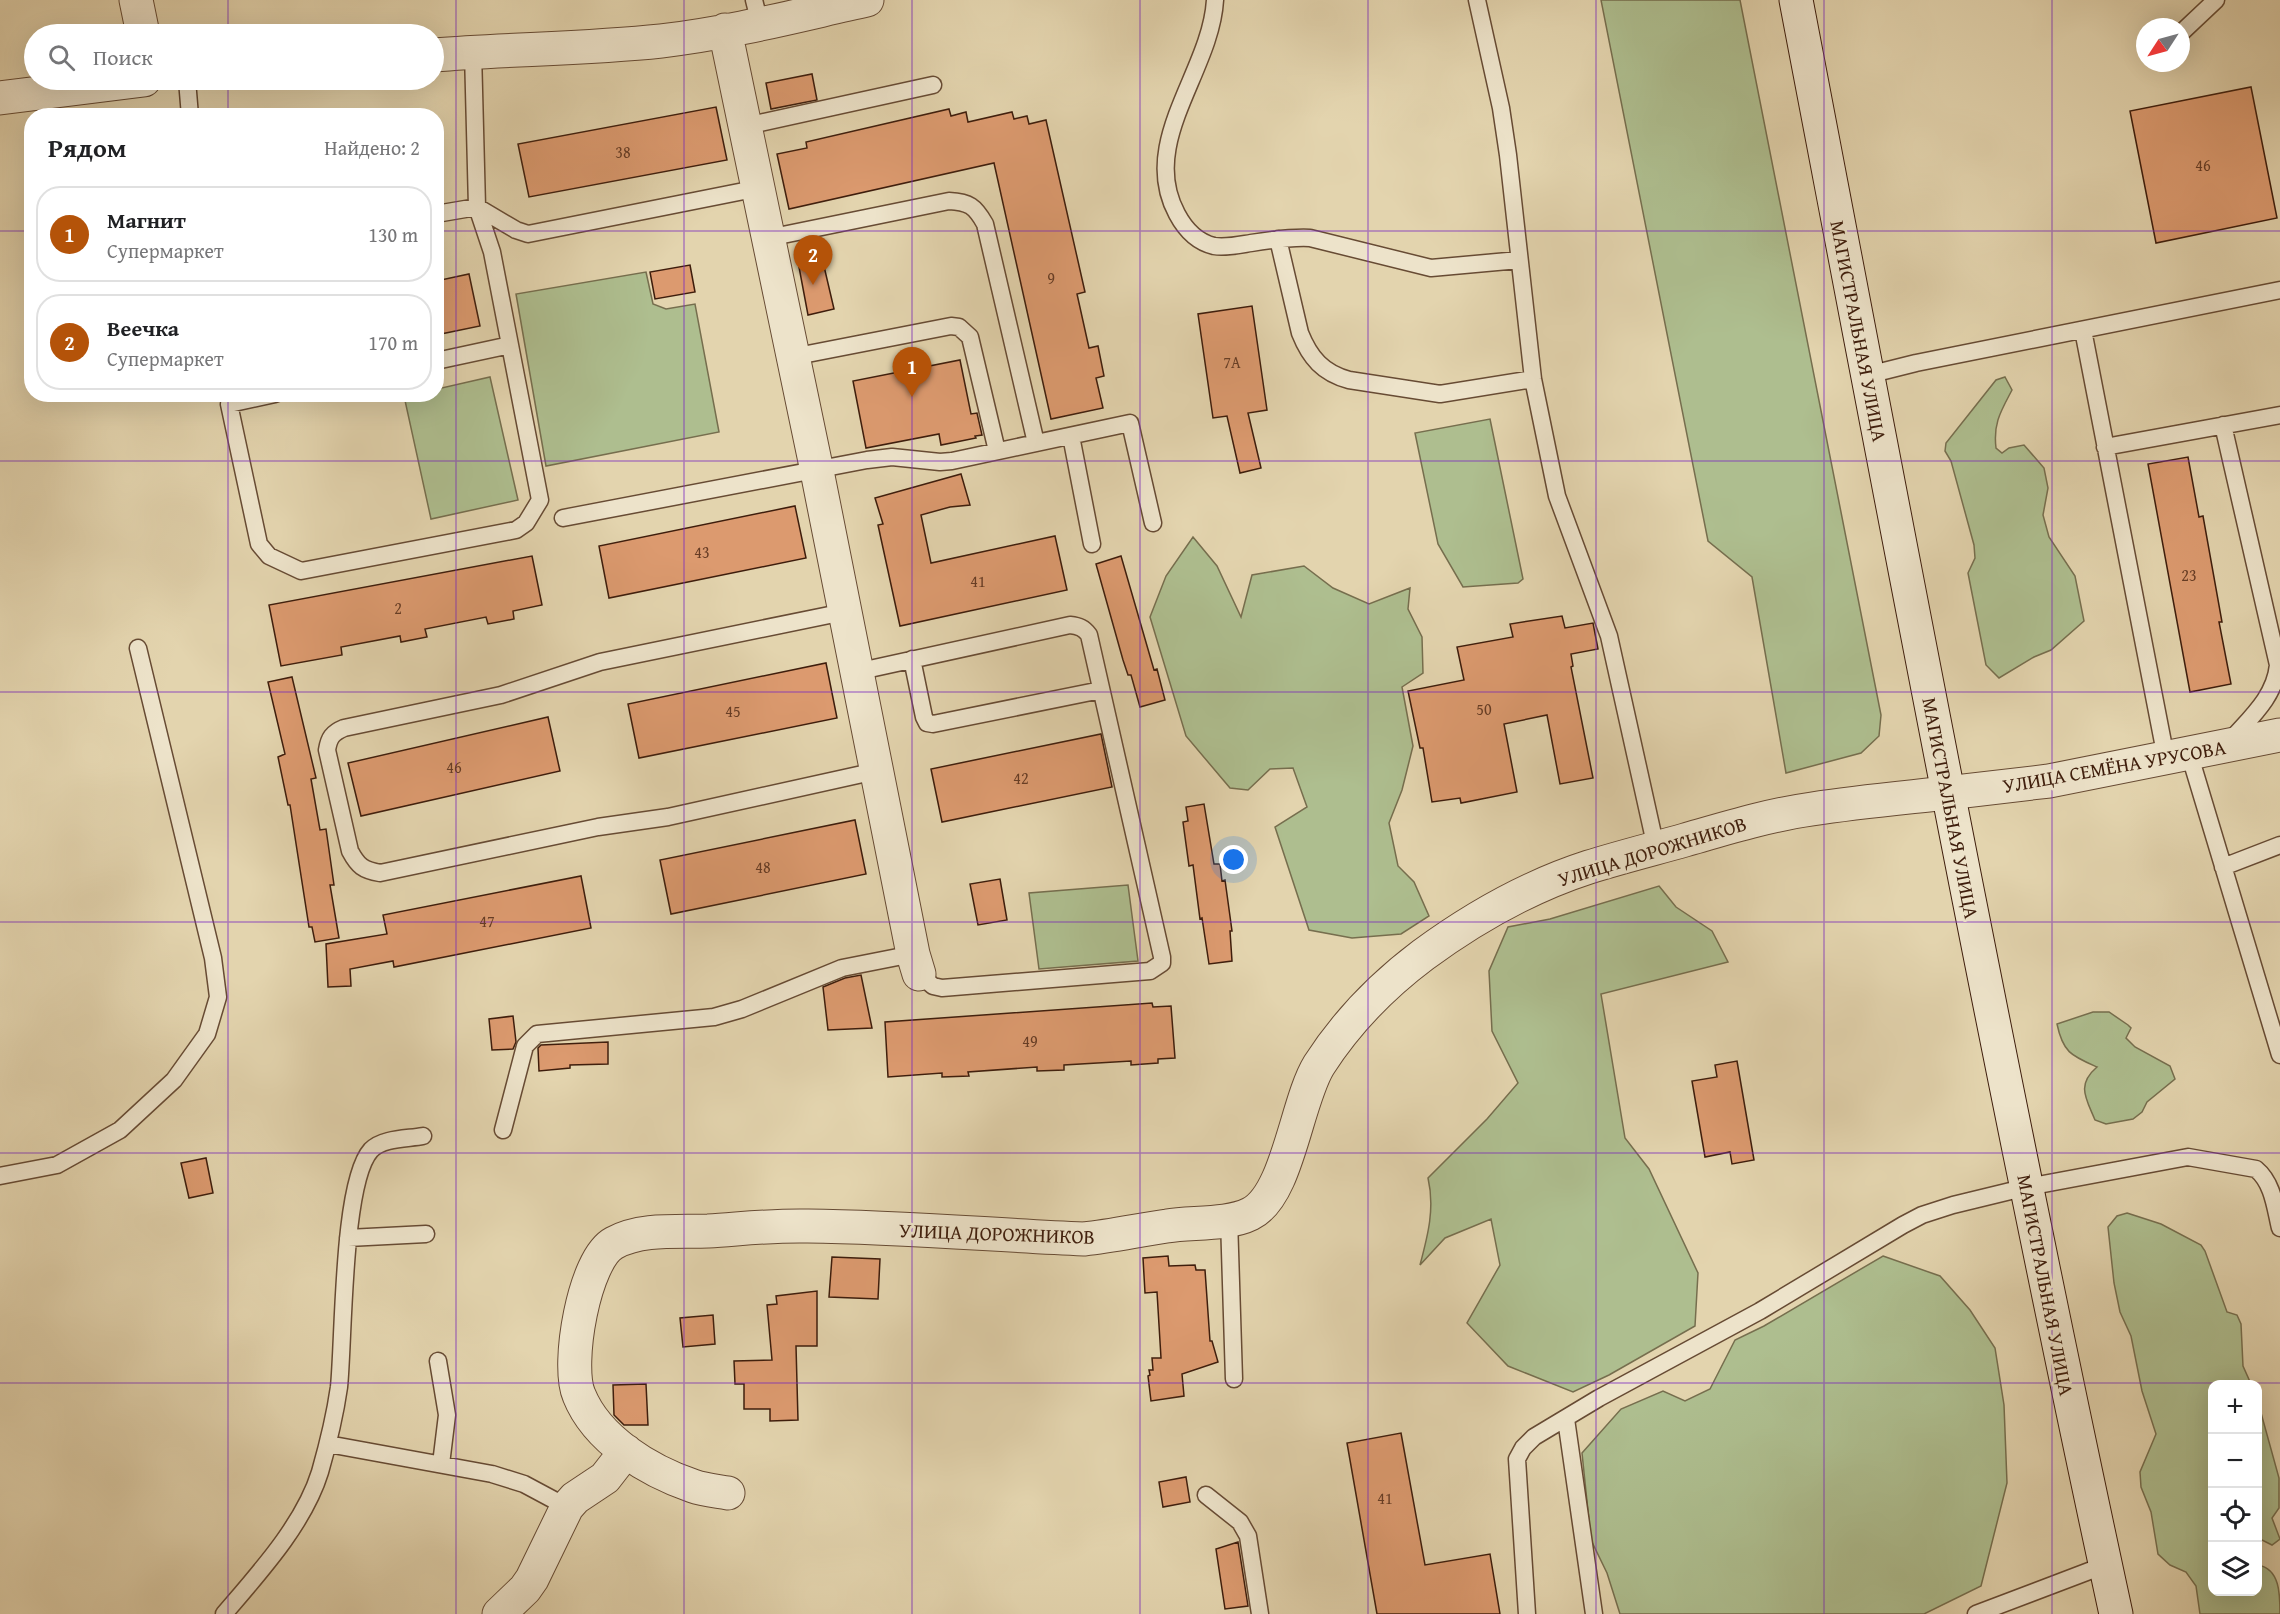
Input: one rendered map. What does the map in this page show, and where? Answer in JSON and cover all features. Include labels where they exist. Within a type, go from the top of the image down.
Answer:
[{"type":"street","points":[[136,0],[141,24]]},
{"type":"street","points":[[444,54],[619,45],[664,40],[725,30],[757,12],[867,0]]},
{"type":"street","name":"МАГИСТРАЛЬНАЯ УЛИЦА","points":[[1796,0],[1947,793],[2116,1614]]},
{"type":"street","points":[[725,30],[916,964]]},
{"type":"street","points":[[0,98],[64,90]]},
{"type":"street","name":"УЛИЦА СЕМЁНА УРУСОВА","points":[[1947,793],[2049,781],[2280,735]]},
{"type":"street","name":"УЛИЦА ДОРОЖНИКОВ","points":[[729,1493],[685,1483],[659,1472],[626,1451],[611,1439],[585,1408],[578,1394],[574,1379],[576,1349],[588,1281],[600,1257],[613,1244],[641,1234],[807,1226],[1084,1239],[1249,1215],[1269,1197],[1277,1183],[1300,1108],[1318,1067],[1346,1028],[1397,976],[1452,936],[1517,897],[1581,870],[1656,848],[1766,817],[1947,793]]},
{"type":"street","points":[[518,1608],[567,1507],[575,1498],[605,1478],[626,1451]]},
{"type":"lane","points":[[1215,0],[1214,15],[1201,57],[1173,125],[1165,165],[1166,188],[1171,203],[1180,221],[1191,234],[1215,246],[1310,238],[1431,268],[1519,260]]},
{"type":"lane","points":[[1477,0],[1503,120],[1533,379],[1557,496],[1609,636],[1656,848]]},
{"type":"lane","points":[[2190,25],[2216,0]]},
{"type":"lane","points":[[225,402],[259,544],[269,556],[284,565],[301,571],[516,530],[526,523],[540,500],[492,252],[477,207],[473,52]]},
{"type":"lane","points":[[746,126],[933,86]]},
{"type":"lane","points":[[188,90],[189,108]]},
{"type":"lane","points":[[444,213],[477,207],[516,230],[528,234],[759,188]]},
{"type":"lane","points":[[768,238],[949,201],[964,202],[977,210],[985,224],[1036,443]]},
{"type":"lane","points":[[1278,239],[1302,340],[1318,364],[1334,376],[1440,393],[1462,392],[1533,379]]},
{"type":"lane","points":[[1868,375],[2280,290]]},
{"type":"lane","points":[[792,357],[951,326],[959,327],[970,337],[997,451]]},
{"type":"lane","points":[[2083,330],[2105,447],[2177,756],[2223,867],[2280,1055]]},
{"type":"lane","points":[[444,359],[510,345]]},
{"type":"lane","points":[[2105,447],[2280,415]]},
{"type":"lane","points":[[563,518],[892,457],[940,462],[1130,423],[1154,522]]},
{"type":"lane","points":[[2223,425],[2278,665],[2277,678],[2272,690],[2227,746]]},
{"type":"lane","points":[[1071,436],[1092,544]]},
{"type":"lane","points":[[844,612],[600,662],[501,696],[344,728],[333,733],[327,750],[350,851],[357,864],[365,871],[380,873],[598,827],[668,817],[876,771]]},
{"type":"lane","points":[[503,1130],[525,1046],[537,1034],[714,1017],[742,1009],[842,968],[916,964],[933,986],[942,988],[1150,971],[1162,963],[1160,945],[1089,635],[1079,626],[1070,625],[856,672]]},
{"type":"lane","points":[[0,1176],[57,1165],[120,1130],[174,1080],[207,1034],[218,997],[213,958],[138,648]]},
{"type":"lane","points":[[912,659],[924,717],[927,723],[933,724],[1101,690]]},
{"type":"lane","points":[[2223,867],[2280,845]]},
{"type":"lane","points":[[224,1614],[272,1556],[306,1505],[320,1474],[339,1389],[348,1238],[358,1175],[365,1158],[383,1143],[423,1136]]},
{"type":"lane","points":[[1527,1614],[1517,1459],[1523,1448],[1534,1437],[1599,1398],[1760,1311],[1913,1220],[1953,1205],[2027,1187],[2188,1158],[2256,1169],[2275,1187],[2280,1228]]},
{"type":"lane","points":[[1229,1219],[1234,1379]]},
{"type":"lane","points":[[348,1238],[426,1233]]},
{"type":"lane","points":[[438,1361],[447,1415],[441,1464]]},
{"type":"lane","points":[[1566,1419],[1594,1614]]},
{"type":"lane","points":[[328,1444],[492,1474],[524,1484],[567,1507]]},
{"type":"lane","points":[[1206,1495],[1240,1522],[1248,1536],[1260,1614]]},
{"type":"lane","points":[[1976,1614],[2105,1565]]},
{"type":"green space","points":[[1601,0],[1740,0],[1881,715],[1879,736],[1861,753],[1786,773],[1752,577],[1708,541]]},
{"type":"green space","points":[[646,272],[653,304],[666,309],[695,304],[719,432],[546,466],[516,294]]},
{"type":"green space","points":[[490,377],[518,500],[431,519],[405,402],[444,402],[444,387]]},
{"type":"green space","points":[[2005,377],[2012,390],[1997,424],[1996,448],[2002,453],[2009,448],[2024,445],[2044,468],[2048,488],[2043,515],[2049,537],[2075,576],[2084,621],[2051,650],[2034,657],[1999,678],[1986,665],[1968,573],[1975,558],[1974,545],[1951,461],[1945,451],[1946,443],[1996,380]]},
{"type":"green space","points":[[1490,419],[1523,579],[1518,583],[1463,587],[1438,544],[1415,433]]},
{"type":"green space","points":[[1193,537],[1217,566],[1241,617],[1252,575],[1304,566],[1333,588],[1369,604],[1410,588],[1408,609],[1422,637],[1423,673],[1402,687],[1413,746],[1402,790],[1389,823],[1398,866],[1414,882],[1429,916],[1401,934],[1352,938],[1309,930],[1275,827],[1307,807],[1293,768],[1270,769],[1248,790],[1230,788],[1186,736],[1150,617],[1166,576]]},
{"type":"green space","points":[[1128,885],[1138,961],[1039,969],[1029,893]]},
{"type":"green space","points":[[1659,886],[1676,907],[1712,931],[1728,962],[1601,994],[1625,1138],[1649,1169],[1698,1273],[1695,1326],[1609,1375],[1573,1392],[1508,1366],[1467,1323],[1500,1265],[1491,1219],[1445,1238],[1420,1265],[1431,1211],[1428,1178],[1487,1119],[1518,1083],[1492,1031],[1489,971],[1508,927],[1550,919]]},
{"type":"green space","points":[[2093,1012],[2109,1012],[2128,1025],[2131,1028],[2126,1038],[2135,1047],[2170,1066],[2175,1079],[2147,1102],[2142,1112],[2133,1119],[2106,1124],[2095,1120],[2086,1098],[2085,1086],[2097,1067],[2070,1052],[2059,1034],[2057,1024]]},
{"type":"green space","points":[[2127,1213],[2161,1224],[2201,1245],[2227,1312],[2237,1315],[2241,1324],[2243,1366],[2249,1380],[2208,1380],[2208,1596],[2262,1596],[2262,1566],[2275,1577],[2279,1591],[2280,1614],[2200,1614],[2196,1586],[2186,1572],[2170,1565],[2158,1554],[2151,1512],[2141,1487],[2140,1472],[2156,1434],[2142,1391],[2131,1336],[2120,1312],[2114,1283],[2108,1227],[2117,1216]]},
{"type":"green space","points":[[1883,1256],[1940,1276],[1970,1310],[1995,1348],[2004,1405],[2007,1483],[1981,1586],[1924,1614],[1620,1614],[1607,1573],[1591,1540],[1582,1453],[1621,1409],[1663,1391],[1685,1401],[1710,1389],[1735,1340],[1764,1326]]},
{"type":"green space","points":[[2262,1416],[2279,1478],[2279,1508],[2272,1518],[2280,1539],[2272,1545],[2262,1540]]},
{"type":"building","points":[[812,74],[817,100],[771,109],[766,83]]},
{"type":"building","points":[[2251,87],[2277,218],[2156,243],[2130,111]]},
{"type":"building","points":[[716,107],[727,160],[529,197],[518,144]]},
{"type":"building","points":[[949,109],[951,116],[966,112],[968,122],[1012,112],[1014,119],[1027,116],[1029,124],[1046,120],[1085,292],[1077,294],[1089,348],[1098,346],[1104,376],[1096,378],[1103,408],[1051,419],[994,163],[789,209],[777,154],[807,148],[806,142]]},
{"type":"building","points":[[823,262],[834,309],[808,315],[799,267]]},
{"type":"building","points":[[690,265],[695,292],[655,299],[650,272]]},
{"type":"building","points":[[469,274],[480,326],[444,333],[444,279]]},
{"type":"building","points":[[1252,306],[1267,410],[1248,413],[1261,468],[1240,473],[1227,416],[1213,418],[1198,314]]},
{"type":"building","points":[[960,360],[971,414],[977,413],[982,435],[941,445],[939,434],[866,448],[853,381]]},
{"type":"building","points":[[2188,457],[2199,517],[2203,516],[2231,684],[2190,692],[2148,464]]},
{"type":"building","points":[[961,474],[970,505],[950,507],[921,515],[931,563],[1055,536],[1067,590],[900,626],[878,525],[883,524],[875,498]]},
{"type":"building","points":[[795,506],[806,558],[609,598],[599,546]]},
{"type":"building","points":[[532,556],[542,605],[513,611],[514,619],[488,624],[486,617],[425,629],[427,637],[401,642],[400,636],[341,647],[342,655],[281,666],[269,605]]},
{"type":"building","points":[[1121,556],[1165,700],[1140,707],[1131,675],[1128,675],[1123,660],[1096,564]]},
{"type":"building","points":[[1562,616],[1565,628],[1593,623],[1598,649],[1571,654],[1573,666],[1571,667],[1593,778],[1560,784],[1547,715],[1504,724],[1517,792],[1461,803],[1460,798],[1432,802],[1423,748],[1420,748],[1408,691],[1464,680],[1457,647],[1513,637],[1510,624]]},
{"type":"building","points":[[826,663],[837,718],[639,758],[628,704]]},
{"type":"building","points":[[292,677],[316,778],[311,779],[320,830],[326,829],[334,885],[330,885],[339,938],[315,942],[312,927],[309,927],[290,805],[288,805],[278,757],[285,754],[268,682]]},
{"type":"building","points":[[548,717],[560,771],[361,816],[348,763]]},
{"type":"building","points":[[1101,734],[1112,787],[942,822],[931,769]]},
{"type":"building","points":[[1204,804],[1214,864],[1220,864],[1222,881],[1225,880],[1232,931],[1230,931],[1232,961],[1209,964],[1193,865],[1189,866],[1183,822],[1188,821],[1186,807]]},
{"type":"building","points":[[855,820],[866,874],[671,914],[660,860]]},
{"type":"building","points":[[581,876],[591,928],[394,967],[393,961],[350,969],[351,986],[328,987],[326,944],[387,934],[383,915]]},
{"type":"building","points":[[1000,879],[1007,920],[978,925],[970,884]]},
{"type":"building","points":[[861,975],[872,1028],[828,1030],[823,987],[845,978]]},
{"type":"building","points":[[1152,1003],[1153,1007],[1171,1006],[1175,1058],[1158,1059],[1158,1063],[1131,1065],[1131,1061],[1064,1065],[1064,1070],[1037,1071],[1037,1067],[968,1072],[969,1076],[942,1077],[942,1073],[888,1077],[885,1022]]},
{"type":"building","points":[[513,1016],[516,1042],[513,1049],[492,1050],[489,1019]]},
{"type":"building","points":[[608,1042],[608,1064],[570,1065],[570,1068],[539,1071],[538,1048],[541,1045]]},
{"type":"building","points":[[1737,1061],[1754,1160],[1732,1164],[1730,1152],[1705,1157],[1692,1081],[1717,1077],[1715,1065]]},
{"type":"building","points":[[206,1158],[213,1193],[189,1198],[181,1163]]},
{"type":"building","points":[[1168,1256],[1169,1266],[1195,1265],[1196,1270],[1205,1270],[1210,1341],[1212,1341],[1218,1362],[1182,1374],[1184,1396],[1151,1401],[1149,1370],[1153,1370],[1152,1358],[1161,1358],[1157,1292],[1145,1293],[1143,1258]]},
{"type":"building","points":[[832,1257],[880,1259],[878,1299],[829,1297]]},
{"type":"building","points":[[817,1291],[817,1346],[796,1346],[798,1420],[770,1421],[770,1409],[744,1409],[744,1384],[735,1384],[734,1361],[772,1360],[767,1305],[777,1304],[776,1296]]},
{"type":"building","points":[[713,1315],[715,1344],[683,1347],[680,1318]]},
{"type":"building","points":[[646,1384],[648,1425],[624,1425],[614,1415],[613,1385]]},
{"type":"building","points":[[1401,1433],[1425,1565],[1490,1554],[1500,1614],[1377,1614],[1347,1443]]},
{"type":"building","points":[[1186,1477],[1190,1502],[1163,1507],[1159,1482]]},
{"type":"building","points":[[1238,1542],[1248,1606],[1225,1609],[1216,1549]]},
{"type":"place","name":"Веечка","points":[[813,285]]},
{"type":"place","name":"Магнит","points":[[912,397]]}]
